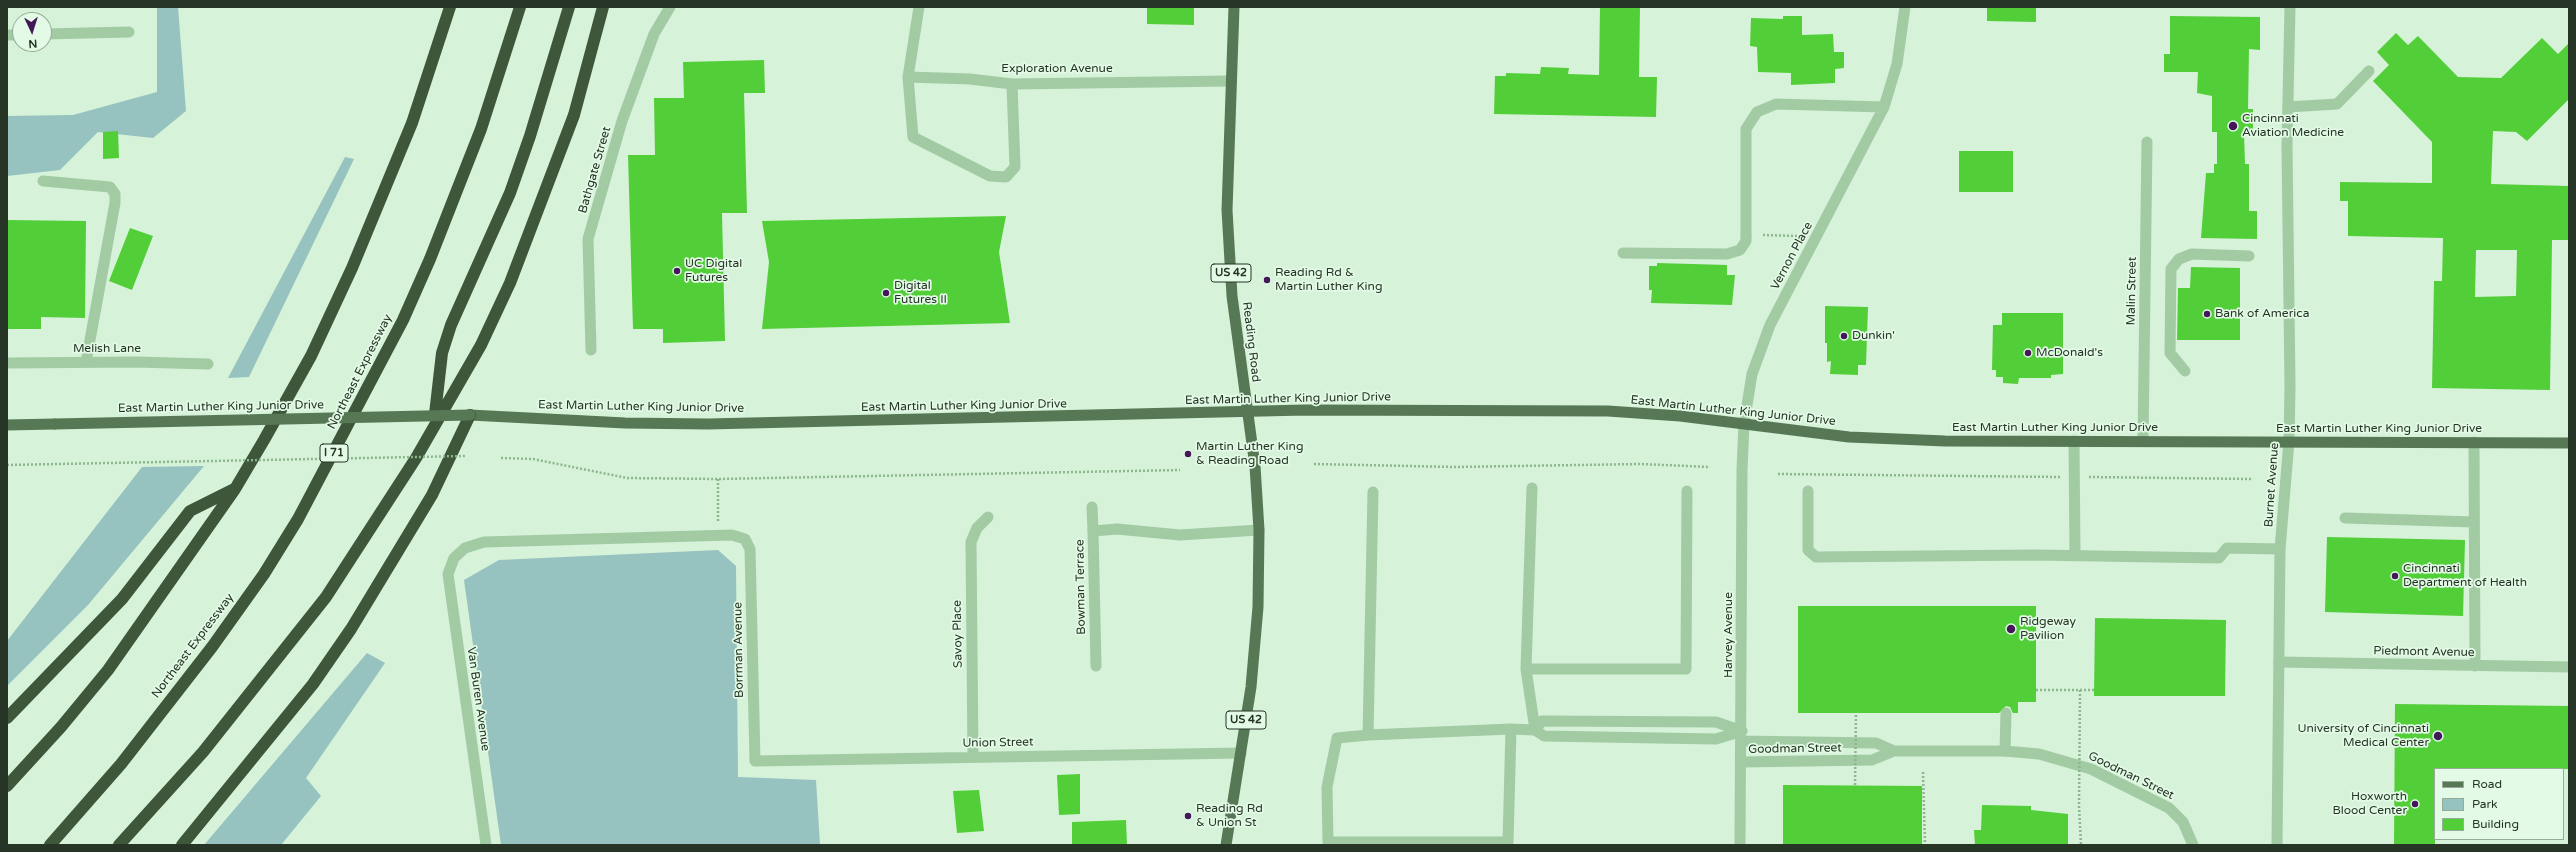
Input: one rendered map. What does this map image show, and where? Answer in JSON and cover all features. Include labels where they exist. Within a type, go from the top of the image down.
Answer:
[{"type":"highway","points":[[7,786],[61,727],[108,670],[235,489],[311,356],[352,268],[412,123],[450,7]]},
{"type":"highway","name":"Northeast Expressway","points":[[50,845],[121,764],[212,647],[264,574],[298,519],[403,320],[430,259],[481,128],[520,7]]},
{"type":"highway","points":[[435,414],[442,353],[451,325],[510,193],[530,136],[569,7]]},
{"type":"highway","points":[[119,845],[203,752],[326,596],[423,445],[481,344],[510,283],[574,115],[603,7]]},
{"type":"highway","points":[[182,845],[313,684],[372,595],[432,495],[470,415]]},
{"type":"highway","points":[[7,718],[122,599],[190,511],[235,489]]},
{"type":"main road","name":"Reading Road","points":[[1226,845],[1241,753],[1254,654],[1259,530],[1255,466],[1232,296],[1227,210],[1230,81],[1234,7]]},
{"type":"main road","name":"East Martin Luther King Junior Drive","points":[[7,425],[435,414],[488,415],[625,423],[708,424],[1247,413],[1313,410],[1608,411],[1680,416],[1849,437],[1945,441],[2569,443]]},
{"type":"street","name":"Bathgate Street","points":[[590,350],[588,239],[622,122],[654,34],[670,7]]},
{"type":"street","points":[[919,7],[908,77],[913,136],[990,176],[1006,177],[1015,167],[1012,84]]},
{"type":"street","name":"Vernon Place","points":[[1744,424],[1752,374],[1768,329],[1884,107],[1897,64],[1905,7]]},
{"type":"street","name":"Burnet Avenue","points":[[2277,845],[2280,549],[2289,441],[2288,107],[2290,7]]},
{"type":"street","points":[[52,34],[129,32]]},
{"type":"street","points":[[2288,107],[2337,104],[2369,71]]},
{"type":"street","name":"Exploration Avenue","points":[[908,77],[970,78],[1012,84],[1230,81]]},
{"type":"street","points":[[1623,253],[1727,254],[1740,250],[1746,241],[1746,129],[1757,112],[1776,104],[1884,107]]},
{"type":"street","name":"Malin Street","points":[[2143,441],[2147,142]]},
{"type":"street","points":[[43,181],[110,187],[115,194],[115,203],[86,362]]},
{"type":"street","points":[[2185,371],[2170,353],[2171,270],[2179,259],[2192,254],[2249,256]]},
{"type":"street","name":"Melish Lane","points":[[7,363],[86,362],[208,364]]},
{"type":"street","name":"Harvey Avenue","points":[[1740,845],[1744,424]]},
{"type":"street","points":[[2074,441],[2075,556]]},
{"type":"street","points":[[2474,442],[2475,666]]},
{"type":"street","points":[[1532,488],[1526,668],[1535,730]]},
{"type":"street","points":[[1526,668],[1686,669],[1687,491]]},
{"type":"street","points":[[1808,491],[1808,550],[1816,557],[2075,556],[2219,558],[2227,548],[2280,549]]},
{"type":"street","points":[[1368,735],[1373,492]]},
{"type":"street","points":[[1092,507],[1093,531]]},
{"type":"street","name":"Savoy Place","points":[[972,757],[971,542],[977,528],[988,517]]},
{"type":"street","points":[[2345,518],[2474,522]]},
{"type":"street","name":"Bowman Terrace","points":[[1096,666],[1093,531],[1117,529],[1180,536],[1259,530]]},
{"type":"street","name":"Borrman Avenue","points":[[718,536],[732,535],[745,539],[750,549],[755,761]]},
{"type":"street","name":"Van Buren Avenue","points":[[486,845],[449,591],[448,574],[454,558],[465,548],[484,542],[718,536]]},
{"type":"street","name":"Piedmont Avenue","points":[[2279,662],[2569,667]]},
{"type":"street","points":[[2005,751],[2006,713]]},
{"type":"street","points":[[1535,730],[1542,721],[1716,722],[1741,736]]},
{"type":"street","points":[[1511,729],[1508,842],[1328,842],[1327,787],[1337,738],[1368,735],[1511,729],[1535,730],[1544,736],[1716,739],[1741,736]]},
{"type":"street","name":"Goodman Street","points":[[1741,736],[1876,743],[1894,751]]},
{"type":"street","name":"Goodman Street","points":[[1741,762],[1872,760],[1894,751],[2005,751],[2039,754],[2091,769],[2169,808],[2183,822],[2194,845]]},
{"type":"street","name":"Union Street","points":[[755,761],[1241,753]]},
{"type":"path","points":[[1763,235],[1797,236]]},
{"type":"path","points":[[7,465],[466,456]]},
{"type":"path","points":[[501,458],[532,459],[627,478],[718,479],[1180,470]]},
{"type":"path","points":[[1314,464],[1455,467],[1634,464],[1710,467]]},
{"type":"path","points":[[1778,474],[2253,480]]},
{"type":"path","points":[[718,479],[718,536]]},
{"type":"path","points":[[2036,690],[2094,690]]},
{"type":"path","points":[[2080,690],[2078,806],[2081,845]]},
{"type":"path","points":[[1856,713],[1856,785]]},
{"type":"path","points":[[1923,772],[1925,845]]},
{"type":"green space","points":[[157,7],[178,7],[186,111],[153,138],[98,132],[60,170],[7,176],[7,116],[73,115],[157,92]]},
{"type":"green space","points":[[345,157],[354,159],[249,377],[228,378]]},
{"type":"green space","points":[[204,466],[88,605],[7,686],[7,641],[142,467]]},
{"type":"green space","points":[[718,550],[736,566],[738,777],[816,780],[820,845],[501,845],[464,580],[499,560]]},
{"type":"green space","points":[[367,653],[385,663],[306,778],[321,796],[281,845],[204,845]]},
{"type":"building","points":[[1147,7],[1194,7],[1194,25],[1147,24]]},
{"type":"building","points":[[1600,7],[1640,7],[1639,77],[1657,77],[1656,117],[1494,114],[1495,76],[1506,76],[1506,73],[1540,74],[1541,67],[1569,68],[1568,74],[1599,75]]},
{"type":"building","points":[[1987,7],[2036,7],[2036,22],[1987,21]]},
{"type":"building","points":[[1783,16],[1802,16],[1802,35],[1833,34],[1834,52],[1844,52],[1844,68],[1835,69],[1835,83],[1791,85],[1791,73],[1758,72],[1757,47],[1750,46],[1751,18],[1783,19]]},
{"type":"building","points":[[2170,16],[2260,17],[2260,50],[2249,49],[2248,109],[2253,109],[2253,133],[2244,133],[2245,164],[2249,164],[2249,211],[2257,211],[2257,239],[2201,238],[2206,173],[2214,173],[2214,164],[2217,164],[2217,132],[2212,132],[2212,96],[2197,93],[2198,72],[2164,72],[2164,54],[2170,54]]},
{"type":"building","points":[[2396,33],[2408,45],[2418,36],[2458,77],[2501,78],[2542,38],[2558,54],[2569,43],[2569,99],[2527,141],[2516,132],[2493,131],[2491,184],[2569,186],[2569,240],[2552,240],[2550,390],[2432,388],[2434,281],[2442,281],[2443,238],[2348,236],[2348,201],[2340,201],[2340,182],[2432,183],[2432,142],[2373,81],[2389,65],[2377,52]],"holes":[[[2476,250],[2517,250],[2516,296],[2475,297]]]},
{"type":"building","name":"UC Digital Futures","points":[[764,60],[765,93],[744,93],[747,213],[722,213],[725,341],[663,343],[663,329],[633,329],[628,155],[655,155],[654,98],[684,98],[683,62]]},
{"type":"building","points":[[118,131],[119,158],[103,159],[103,132]]},
{"type":"building","points":[[1959,151],[2013,151],[2013,192],[1959,192]]},
{"type":"building","name":"Digital Futures II","points":[[1006,216],[999,252],[1010,323],[762,329],[769,262],[762,221]]},
{"type":"building","points":[[7,220],[86,221],[85,318],[41,317],[41,329],[7,329]]},
{"type":"building","points":[[130,228],[153,236],[132,290],[109,281]]},
{"type":"building","points":[[1657,263],[1727,265],[1727,275],[1735,275],[1732,305],[1651,303],[1652,290],[1649,290],[1649,266],[1657,266]]},
{"type":"building","name":"Bank of America","points":[[2191,267],[2240,268],[2240,340],[2177,340],[2178,288],[2190,288]]},
{"type":"building","name":"Dunkin'","points":[[1825,306],[1868,307],[1866,365],[1858,365],[1858,375],[1830,374],[1831,361],[1827,362],[1827,343],[1825,343]]},
{"type":"building","name":"McDonald's","points":[[2002,313],[2063,313],[2063,374],[2051,375],[2051,378],[2019,378],[2018,384],[2003,383],[2003,377],[1996,377],[1996,370],[1992,370],[1993,325],[2002,325]]},
{"type":"building","name":"Cincinnati Department of Health","points":[[2327,537],[2465,540],[2463,616],[2325,612]]},
{"type":"building","points":[[1798,606],[2036,606],[2036,702],[2018,702],[2018,713],[2013,713],[2010,707],[2006,706],[1999,713],[1798,713]]},
{"type":"building","points":[[2095,618],[2226,620],[2225,696],[2094,696]]},
{"type":"building","name":"Hoxworth Blood Center","points":[[2395,704],[2569,706],[2569,769],[2434,768],[2435,845],[2394,845]]},
{"type":"building","points":[[1080,774],[1080,814],[1059,815],[1057,775]]},
{"type":"building","points":[[1783,785],[1922,786],[1922,845],[1783,845]]},
{"type":"building","points":[[979,790],[984,831],[957,833],[953,791]]},
{"type":"building","points":[[1982,805],[2031,806],[2031,810],[2068,814],[2068,845],[1975,845],[1974,830],[1981,830]]},
{"type":"building","points":[[1126,820],[1127,845],[1072,845],[1072,822]]},
{"type":"place","name":"Cincinnati Aviation Medicine","points":[[2233,126]]},
{"type":"place","name":"UC Digital Futures","points":[[677,271]]},
{"type":"place","name":"Reading Rd & Martin Luther King","points":[[1267,280]]},
{"type":"place","name":"Digital Futures II","points":[[886,293]]},
{"type":"place","name":"Bank of America","points":[[2207,314]]},
{"type":"place","name":"Dunkin'","points":[[1844,336]]},
{"type":"place","name":"McDonald's","points":[[2028,353]]},
{"type":"place","name":"Martin Luther King & Reading Road","points":[[1188,454]]},
{"type":"place","name":"Cincinnati Department of Health","points":[[2395,576]]},
{"type":"place","name":"Ridgeway Pavilion","points":[[2011,629]]},
{"type":"place","name":"University of Cincinnati Medical Center","points":[[2438,736]]},
{"type":"place","name":"Hoxworth Blood Center","points":[[2415,804]]},
{"type":"place","name":"Reading Rd & Union St","points":[[1188,816]]}]
